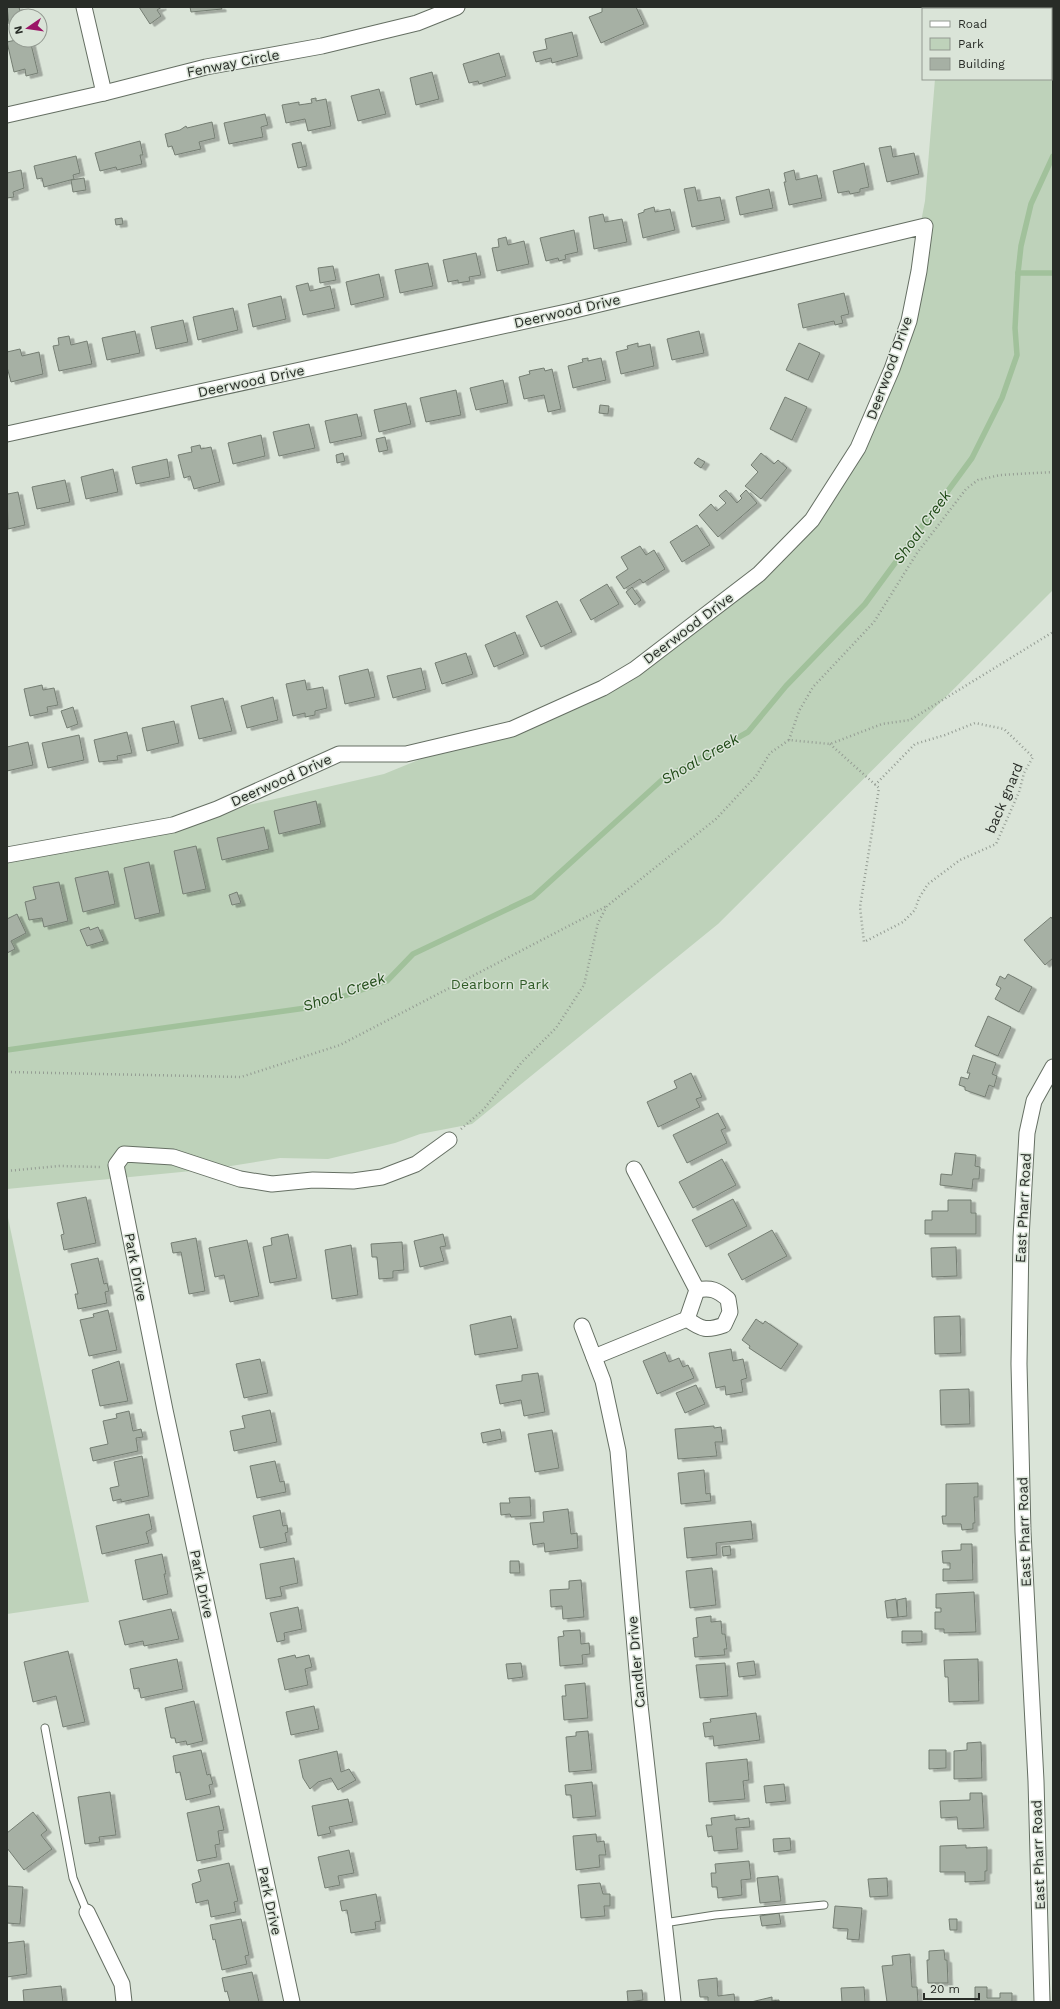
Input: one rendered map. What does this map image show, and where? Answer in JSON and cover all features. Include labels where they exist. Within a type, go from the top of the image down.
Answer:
[{"type":"street","points":[[84,7],[104,93]]},
{"type":"street","name":"Fenway Circle","points":[[7,115],[104,93],[206,67],[336,43],[417,23],[457,7]]},
{"type":"street","name":"Deerwood Drive","points":[[7,434],[571,311],[925,226],[919,271],[909,321],[892,368],[858,448],[812,520],[759,574],[635,669],[603,688],[512,729],[406,754],[339,754],[173,826],[7,855]]},
{"type":"street","name":"East Pharr Road","points":[[1042,2002],[1036,1781],[1023,1532],[1019,1364],[1021,1238],[1027,1133],[1034,1101],[1053,1067]]},
{"type":"street","points":[[116,1165],[124,1154],[173,1156],[240,1179],[272,1184],[313,1180],[353,1181],[382,1177],[416,1164],[449,1140]]},
{"type":"street","name":"Park Drive","points":[[116,1165],[164,1410],[292,2002]]},
{"type":"street","points":[[634,1169],[697,1290],[688,1319]]},
{"type":"street","points":[[688,1319],[699,1328],[712,1329],[724,1325],[730,1312],[728,1299],[718,1290],[709,1288],[697,1290]]},
{"type":"street","points":[[594,1357],[688,1319]]},
{"type":"street","name":"Candler Drive","points":[[582,1326],[603,1381],[618,1451],[640,1705],[673,2002]]},
{"type":"street","points":[[87,1912],[122,1984],[124,2002]]},
{"type":"lane","points":[[45,1728],[73,1878],[87,1912]]},
{"type":"lane","points":[[664,1923],[714,1915],[824,1905]]},
{"type":"path","points":[[7,1072],[241,1077],[340,1045],[607,906],[716,819],[756,776],[770,753],[789,740],[799,711],[813,687],[874,622],[917,553],[966,489],[978,480],[1000,475],[1053,472]]},
{"type":"path","points":[[789,740],[830,744],[882,724],[910,720],[1053,632]]},
{"type":"path","name":"back gnard","points":[[975,723],[1004,729],[1033,757],[1024,773],[1016,800],[996,844],[960,860],[928,884],[919,898],[915,910],[903,922],[864,942],[860,907],[879,788],[875,785],[915,744],[945,735],[975,723]]},
{"type":"path","points":[[830,744],[875,785]]},
{"type":"path","points":[[449,1140],[483,1110],[522,1062],[556,1028],[584,985],[598,923],[607,906]]},
{"type":"path","points":[[7,1172],[59,1166],[102,1168],[116,1165]]},
{"type":"green space","name":"Dearborn Park","points":[[1053,7],[1053,590],[718,924],[472,1124],[420,1134],[395,1143],[328,1159],[280,1158],[212,1169],[7,1189],[7,855],[143,829],[384,774],[632,673],[808,527],[893,367],[925,201],[935,80],[1052,80],[1052,8],[941,8]]},
{"type":"green space","points":[[7,1213],[89,1602],[7,1614]]},
{"type":"building","points":[[7,7],[19,7],[8,8],[8,16]]},
{"type":"building","points":[[139,7],[162,7],[157,10],[161,16],[150,24]]},
{"type":"building","points":[[190,7],[221,7],[222,9],[191,12]]},
{"type":"building","points":[[602,7],[636,7],[644,24],[601,43],[589,17],[602,12]]},
{"type":"building","points":[[572,32],[578,56],[552,63],[551,58],[536,62],[533,52],[547,49],[545,39]]},
{"type":"building","points":[[8,48],[32,48],[38,73],[26,76],[25,69],[14,72]]},
{"type":"building","points":[[499,53],[506,76],[479,84],[478,81],[469,83],[463,64]]},
{"type":"building","points":[[432,72],[439,99],[416,105],[410,78]]},
{"type":"building","points":[[379,89],[386,114],[358,121],[351,96]]},
{"type":"building","points":[[316,98],[316,101],[326,99],[331,126],[308,131],[305,119],[286,123],[282,105],[299,102],[299,105],[312,103],[311,99]]},
{"type":"building","points":[[265,114],[268,125],[261,127],[263,137],[229,144],[224,123]]},
{"type":"building","points":[[212,122],[215,138],[199,142],[201,149],[175,155],[172,146],[168,147],[165,134],[180,130],[186,126],[187,128]]},
{"type":"building","points":[[140,141],[143,155],[140,155],[142,164],[117,170],[116,167],[100,171],[95,153]]},
{"type":"building","points":[[301,142],[307,166],[298,168],[292,144]]},
{"type":"building","points":[[891,146],[893,157],[914,153],[919,174],[887,182],[879,148]]},
{"type":"building","points":[[76,156],[80,173],[73,175],[74,179],[44,187],[42,178],[37,179],[34,166]]},
{"type":"building","points":[[864,163],[869,187],[860,189],[860,192],[850,194],[849,191],[838,193],[833,171]]},
{"type":"building","points":[[21,170],[24,188],[13,192],[14,197],[7,198],[7,173]]},
{"type":"building","points":[[794,170],[796,180],[817,175],[822,198],[789,205],[784,182],[786,182],[784,173]]},
{"type":"building","points":[[84,178],[86,190],[73,192],[71,180]]},
{"type":"building","points":[[695,187],[698,201],[720,197],[725,220],[692,227],[684,189]]},
{"type":"building","points":[[769,189],[773,208],[740,215],[736,197]]},
{"type":"building","points":[[654,207],[655,212],[670,209],[675,230],[643,238],[638,214],[644,212],[644,210]]},
{"type":"building","points":[[603,214],[605,222],[622,219],[627,242],[594,249],[589,217]]},
{"type":"building","points":[[122,218],[123,224],[116,225],[115,219]]},
{"type":"building","points":[[574,230],[578,252],[565,255],[566,259],[559,261],[558,258],[546,261],[540,238]]},
{"type":"building","points":[[506,237],[508,245],[524,241],[529,264],[497,271],[492,248],[499,247],[498,239]]},
{"type":"building","points":[[476,253],[481,275],[469,277],[470,281],[458,283],[458,280],[448,282],[443,260]]},
{"type":"building","points":[[428,263],[433,286],[400,293],[395,270]]},
{"type":"building","points":[[333,266],[336,280],[320,283],[318,268]]},
{"type":"building","points":[[379,274],[384,297],[351,305],[346,282]]},
{"type":"building","points":[[308,283],[310,291],[330,286],[335,308],[303,315],[296,286]]},
{"type":"building","points":[[844,293],[849,314],[841,316],[843,323],[835,325],[834,321],[803,328],[798,304]]},
{"type":"building","points":[[281,296],[286,319],[253,327],[248,304]]},
{"type":"building","points":[[233,308],[238,330],[198,340],[193,317]]},
{"type":"building","points":[[183,320],[188,342],[156,349],[151,327]]},
{"type":"building","points":[[135,331],[140,353],[107,360],[102,338]]},
{"type":"building","points":[[699,331],[704,353],[672,360],[667,339]]},
{"type":"building","points":[[69,336],[71,345],[87,341],[92,364],[59,371],[53,346],[59,345],[58,338]]},
{"type":"building","points":[[638,343],[638,347],[650,344],[654,366],[621,374],[616,352],[628,349],[627,346]]},
{"type":"building","points":[[799,343],[820,353],[808,380],[786,370]]},
{"type":"building","points":[[20,349],[22,356],[39,352],[43,374],[11,382],[7,367],[7,352]]},
{"type":"building","points":[[588,358],[588,361],[601,358],[606,380],[573,388],[568,366],[583,362],[582,359]]},
{"type":"building","points":[[544,368],[545,371],[552,369],[561,409],[548,412],[544,395],[524,399],[519,377],[530,374],[529,371]]},
{"type":"building","points":[[503,380],[508,403],[476,410],[470,388]]},
{"type":"building","points":[[456,390],[461,415],[426,422],[420,398]]},
{"type":"building","points":[[785,397],[807,407],[792,440],[770,429]]},
{"type":"building","points":[[406,403],[411,424],[379,432],[374,410]]},
{"type":"building","points":[[600,405],[609,406],[608,414],[599,413]]},
{"type":"building","points":[[357,414],[362,436],[330,443],[325,421]]},
{"type":"building","points":[[309,424],[315,448],[279,456],[273,432]]},
{"type":"building","points":[[261,435],[265,456],[233,464],[228,443]]},
{"type":"building","points":[[385,437],[388,450],[379,452],[376,439]]},
{"type":"building","points":[[200,445],[201,449],[211,447],[220,482],[194,489],[190,476],[184,478],[178,455],[192,452],[191,447]]},
{"type":"building","points":[[343,453],[345,461],[337,463],[336,455]]},
{"type":"building","points":[[761,453],[774,464],[778,460],[787,468],[761,499],[745,486],[758,472],[751,465]]},
{"type":"building","points":[[698,458],[705,462],[701,468],[694,463]]},
{"type":"building","points":[[167,459],[170,477],[136,484],[132,467]]},
{"type":"building","points":[[113,469],[118,492],[86,499],[81,477]]},
{"type":"building","points":[[65,480],[70,502],[37,509],[32,487]]},
{"type":"building","points":[[726,490],[737,503],[742,498],[740,496],[746,490],[757,503],[718,537],[699,515],[711,504],[717,511],[726,503],[719,496]]},
{"type":"building","points":[[7,491],[8,494],[18,492],[25,525],[8,529]]},
{"type":"building","points":[[697,525],[710,545],[682,562],[670,542]]},
{"type":"building","points":[[640,546],[646,555],[654,550],[665,569],[643,583],[640,579],[624,589],[616,577],[628,569],[621,557]]},
{"type":"building","points":[[607,584],[619,604],[591,620],[580,600]]},
{"type":"building","points":[[632,587],[641,600],[635,605],[626,592]]},
{"type":"building","points":[[557,601],[572,632],[541,647],[526,616]]},
{"type":"building","points":[[515,632],[524,654],[494,667],[485,645]]},
{"type":"building","points":[[466,653],[473,674],[442,684],[435,663]]},
{"type":"building","points":[[421,668],[426,689],[393,698],[387,676]]},
{"type":"building","points":[[368,669],[375,697],[345,704],[339,676]]},
{"type":"building","points":[[305,680],[307,690],[323,687],[327,708],[315,711],[315,715],[305,717],[305,713],[293,716],[286,684]]},
{"type":"building","points":[[42,685],[43,690],[54,688],[58,705],[47,707],[48,712],[30,716],[24,689]]},
{"type":"building","points":[[273,697],[278,720],[247,728],[241,706]]},
{"type":"building","points":[[223,698],[232,731],[199,739],[191,706]]},
{"type":"building","points":[[73,707],[78,724],[67,728],[61,711]]},
{"type":"building","points":[[174,721],[179,743],[147,751],[142,728]]},
{"type":"building","points":[[127,732],[132,753],[117,756],[118,760],[99,762],[94,740]]},
{"type":"building","points":[[79,735],[84,760],[48,768],[42,743]]},
{"type":"building","points":[[28,742],[33,765],[7,771],[7,747]]},
{"type":"building","points":[[316,801],[321,824],[279,834],[274,811]]},
{"type":"building","points":[[264,827],[269,849],[222,860],[217,838]]},
{"type":"building","points":[[196,846],[206,889],[183,894],[174,851]]},
{"type":"building","points":[[149,862],[160,913],[135,919],[124,868]]},
{"type":"building","points":[[108,871],[115,904],[83,912],[75,878]]},
{"type":"building","points":[[59,882],[68,921],[44,927],[42,918],[29,920],[25,902],[36,899],[33,887]]},
{"type":"building","points":[[237,892],[241,903],[232,905],[229,895]]},
{"type":"building","points":[[17,914],[26,933],[11,941],[15,949],[7,953],[7,919]]},
{"type":"building","points":[[1051,917],[1053,920],[1053,958],[1045,965],[1024,940]]},
{"type":"building","points":[[89,927],[90,930],[98,927],[104,941],[87,946],[80,930]]},
{"type":"building","points":[[1008,974],[1032,987],[1019,1012],[995,999],[1001,988],[996,985],[1000,976],[1005,979]]},
{"type":"building","points":[[988,1016],[1011,1027],[998,1056],[975,1046]]},
{"type":"building","points":[[973,1055],[996,1063],[992,1074],[997,1076],[994,1087],[989,1085],[985,1097],[965,1090],[965,1087],[959,1085],[961,1077],[968,1079],[970,1073],[967,1073]]},
{"type":"building","points":[[691,1073],[702,1097],[696,1099],[700,1107],[658,1127],[647,1102],[677,1088],[674,1081]]},
{"type":"building","points":[[718,1113],[726,1128],[721,1130],[727,1143],[687,1163],[673,1135]]},
{"type":"building","points":[[955,1153],[976,1155],[975,1166],[980,1167],[979,1179],[973,1179],[972,1189],[940,1185],[941,1174],[952,1175]]},
{"type":"building","points":[[722,1159],[736,1185],[693,1208],[679,1182]]},
{"type":"building","points":[[86,1197],[96,1243],[64,1250],[61,1235],[64,1234],[57,1203]]},
{"type":"building","points":[[733,1199],[747,1226],[706,1247],[692,1220]]},
{"type":"building","points":[[948,1200],[971,1200],[971,1213],[976,1213],[976,1234],[925,1234],[925,1220],[932,1220],[932,1211],[948,1211]]},
{"type":"building","points":[[772,1230],[787,1256],[742,1280],[728,1254]]},
{"type":"building","points":[[288,1234],[297,1278],[270,1283],[263,1247],[272,1245],[271,1238]]},
{"type":"building","points":[[443,1234],[446,1246],[440,1247],[444,1261],[420,1267],[414,1241]]},
{"type":"building","points":[[196,1238],[205,1291],[189,1294],[181,1252],[173,1253],[171,1243]]},
{"type":"building","points":[[247,1240],[259,1296],[230,1302],[224,1275],[215,1277],[209,1248]]},
{"type":"building","points":[[402,1242],[404,1270],[393,1271],[393,1278],[379,1279],[377,1257],[372,1257],[371,1244]]},
{"type":"building","points":[[351,1245],[358,1295],[332,1299],[325,1250]]},
{"type":"building","points":[[956,1247],[957,1276],[932,1277],[931,1248]]},
{"type":"building","points":[[98,1258],[104,1284],[107,1283],[109,1291],[105,1292],[107,1303],[78,1309],[75,1294],[78,1294],[71,1264]]},
{"type":"building","points":[[108,1310],[117,1350],[89,1356],[80,1320],[94,1317],[93,1314]]},
{"type":"building","points":[[511,1316],[518,1348],[475,1355],[470,1325]]},
{"type":"building","points":[[960,1316],[961,1353],[935,1354],[934,1317]]},
{"type":"building","points":[[756,1319],[763,1324],[765,1321],[798,1344],[781,1369],[749,1348],[750,1346],[742,1340]]},
{"type":"building","points":[[731,1349],[733,1361],[743,1359],[747,1378],[741,1380],[743,1392],[726,1395],[725,1386],[716,1388],[709,1353]]},
{"type":"building","points":[[665,1352],[669,1362],[679,1358],[683,1367],[688,1365],[694,1378],[657,1394],[643,1361]]},
{"type":"building","points":[[260,1359],[268,1393],[244,1398],[236,1364]]},
{"type":"building","points":[[119,1361],[128,1401],[100,1406],[92,1370]]},
{"type":"building","points":[[538,1373],[545,1412],[524,1416],[521,1400],[500,1404],[496,1385],[522,1381],[522,1375]]},
{"type":"building","points":[[696,1385],[705,1404],[685,1413],[676,1393]]},
{"type":"building","points":[[969,1389],[970,1424],[941,1425],[940,1390]]},
{"type":"building","points":[[270,1410],[277,1442],[234,1451],[230,1431],[245,1428],[242,1416]]},
{"type":"building","points":[[129,1411],[133,1431],[141,1429],[143,1437],[136,1438],[138,1451],[93,1461],[90,1448],[108,1444],[103,1421],[117,1418],[116,1414]]},
{"type":"building","points":[[714,1426],[714,1428],[721,1427],[723,1442],[715,1442],[717,1456],[678,1459],[675,1429]]},
{"type":"building","points":[[500,1429],[502,1439],[483,1443],[481,1433]]},
{"type":"building","points":[[552,1430],[559,1468],[535,1472],[528,1434]]},
{"type":"building","points":[[142,1456],[149,1496],[121,1502],[121,1499],[113,1501],[110,1488],[119,1486],[114,1462]]},
{"type":"building","points":[[275,1461],[280,1482],[284,1481],[286,1492],[257,1498],[250,1466]]},
{"type":"building","points":[[704,1470],[706,1494],[710,1493],[711,1501],[681,1504],[678,1473]]},
{"type":"building","points":[[978,1483],[978,1497],[974,1497],[975,1523],[973,1523],[973,1529],[962,1530],[961,1524],[943,1524],[942,1516],[946,1516],[946,1484]]},
{"type":"building","points":[[530,1497],[531,1516],[511,1517],[510,1514],[501,1515],[500,1503],[510,1503],[509,1498]]},
{"type":"building","points":[[568,1509],[571,1534],[577,1533],[578,1548],[545,1552],[544,1543],[533,1545],[530,1523],[544,1522],[543,1512]]},
{"type":"building","points":[[280,1510],[283,1526],[287,1525],[288,1532],[285,1533],[287,1542],[260,1548],[253,1516]]},
{"type":"building","points":[[149,1514],[152,1529],[146,1532],[149,1543],[102,1554],[96,1526]]},
{"type":"building","points":[[751,1521],[753,1539],[716,1543],[717,1555],[687,1558],[684,1528]]},
{"type":"building","points":[[961,1544],[972,1544],[973,1580],[943,1581],[943,1569],[950,1569],[950,1563],[943,1563],[942,1551],[961,1550]]},
{"type":"building","points":[[730,1546],[731,1555],[723,1556],[722,1547]]},
{"type":"building","points":[[162,1554],[168,1594],[143,1600],[135,1560]]},
{"type":"building","points":[[294,1558],[298,1583],[280,1587],[282,1596],[266,1599],[260,1564]]},
{"type":"building","points":[[510,1561],[519,1561],[520,1573],[510,1573]]},
{"type":"building","points":[[712,1568],[716,1605],[690,1608],[686,1571]]},
{"type":"building","points":[[581,1580],[584,1617],[563,1619],[562,1606],[551,1607],[550,1590],[569,1589],[569,1581]]},
{"type":"building","points":[[974,1592],[976,1632],[944,1633],[944,1629],[935,1629],[935,1612],[941,1612],[941,1608],[936,1608],[936,1594]]},
{"type":"building","points":[[906,1598],[907,1616],[898,1617],[897,1600]]},
{"type":"building","points":[[896,1599],[898,1617],[887,1618],[885,1601]]},
{"type":"building","points":[[298,1607],[302,1629],[284,1633],[285,1640],[277,1642],[270,1613]]},
{"type":"building","points":[[171,1609],[179,1639],[144,1646],[143,1641],[125,1645],[119,1621]]},
{"type":"building","points":[[711,1616],[711,1622],[721,1621],[722,1634],[725,1634],[727,1649],[724,1649],[725,1655],[695,1657],[693,1638],[698,1637],[696,1618]]},
{"type":"building","points":[[580,1630],[581,1644],[589,1643],[590,1654],[582,1655],[583,1664],[560,1666],[558,1637],[564,1636],[563,1631]]},
{"type":"building","points":[[902,1631],[922,1631],[922,1642],[902,1643]]},
{"type":"building","points":[[68,1651],[85,1722],[63,1727],[56,1696],[33,1702],[24,1662]]},
{"type":"building","points":[[295,1655],[296,1658],[309,1655],[312,1667],[305,1669],[308,1685],[285,1690],[278,1659]]},
{"type":"building","points":[[177,1659],[183,1689],[141,1698],[139,1688],[134,1689],[130,1669]]},
{"type":"building","points":[[978,1659],[979,1701],[949,1702],[948,1677],[945,1677],[944,1660]]},
{"type":"building","points":[[754,1661],[756,1675],[739,1677],[737,1663]]},
{"type":"building","points":[[521,1663],[523,1677],[508,1679],[506,1664]]},
{"type":"building","points":[[725,1663],[728,1696],[700,1698],[696,1665]]},
{"type":"building","points":[[585,1683],[588,1718],[564,1720],[562,1696],[566,1696],[565,1685]]},
{"type":"building","points":[[194,1701],[203,1741],[187,1745],[186,1741],[176,1743],[175,1738],[171,1738],[165,1708]]},
{"type":"building","points":[[314,1706],[319,1729],[291,1735],[286,1712]]},
{"type":"building","points":[[756,1713],[760,1740],[714,1746],[713,1736],[705,1737],[703,1723],[711,1722],[710,1719]]},
{"type":"building","points":[[588,1731],[592,1770],[569,1772],[566,1737],[576,1736],[576,1732]]},
{"type":"building","points":[[981,1742],[982,1778],[954,1779],[954,1751],[967,1750],[967,1743]]},
{"type":"building","points":[[201,1750],[207,1775],[210,1774],[213,1784],[209,1785],[211,1794],[186,1800],[180,1772],[176,1773],[173,1756]]},
{"type":"building","points":[[929,1750],[946,1750],[946,1768],[929,1769]]},
{"type":"building","points":[[337,1751],[341,1772],[349,1769],[356,1780],[338,1790],[331,1778],[318,1782],[310,1789],[303,1778],[299,1760]]},
{"type":"building","points":[[747,1759],[749,1780],[743,1781],[745,1799],[709,1802],[706,1763]]},
{"type":"building","points":[[592,1782],[596,1816],[573,1818],[571,1795],[566,1795],[565,1785]]},
{"type":"building","points":[[784,1784],[786,1801],[766,1803],[764,1786]]},
{"type":"building","points":[[110,1792],[116,1835],[99,1837],[100,1842],[85,1844],[78,1797]]},
{"type":"building","points":[[970,1793],[982,1793],[984,1828],[958,1829],[957,1817],[941,1818],[940,1801],[970,1800]]},
{"type":"building","points":[[348,1799],[353,1822],[329,1827],[331,1833],[318,1836],[312,1806]]},
{"type":"building","points":[[219,1806],[224,1830],[218,1831],[220,1844],[215,1845],[217,1857],[197,1861],[187,1813]]},
{"type":"building","points":[[33,1812],[47,1830],[41,1835],[52,1849],[24,1870],[7,1848],[7,1833]]},
{"type":"building","points":[[735,1815],[735,1820],[749,1818],[750,1827],[736,1828],[738,1849],[714,1851],[712,1836],[708,1837],[706,1825],[712,1825],[711,1818]]},
{"type":"building","points":[[596,1834],[597,1842],[604,1841],[606,1855],[599,1855],[600,1867],[576,1870],[573,1836]]},
{"type":"building","points":[[790,1838],[791,1850],[774,1852],[773,1839]]},
{"type":"building","points":[[966,1845],[966,1848],[987,1847],[987,1871],[985,1871],[985,1881],[965,1882],[965,1872],[940,1872],[940,1846]]},
{"type":"building","points":[[349,1850],[354,1873],[338,1876],[340,1885],[325,1888],[318,1857]]},
{"type":"building","points":[[749,1861],[751,1879],[741,1880],[742,1895],[718,1898],[717,1887],[712,1887],[711,1873],[716,1873],[715,1864]]},
{"type":"building","points":[[229,1863],[238,1901],[234,1902],[236,1912],[211,1917],[208,1900],[196,1903],[192,1884],[201,1881],[198,1870]]},
{"type":"building","points":[[778,1876],[781,1901],[760,1903],[757,1878]]},
{"type":"building","points":[[887,1878],[888,1896],[870,1897],[868,1879]]},
{"type":"building","points":[[600,1883],[603,1894],[610,1894],[610,1906],[604,1906],[605,1916],[581,1918],[578,1885]]},
{"type":"building","points":[[7,1886],[23,1887],[20,1924],[7,1923]]},
{"type":"building","points":[[376,1894],[381,1921],[375,1922],[376,1929],[351,1933],[347,1910],[342,1911],[340,1901]]},
{"type":"building","points":[[835,1906],[862,1908],[859,1940],[847,1939],[848,1929],[833,1928]]},
{"type":"building","points":[[779,1913],[781,1924],[762,1926],[760,1916]]},
{"type":"building","points":[[241,1919],[249,1955],[245,1956],[247,1964],[222,1970],[215,1939],[213,1940],[210,1925]]},
{"type":"building","points":[[949,1919],[957,1919],[957,1930],[950,1930]]},
{"type":"building","points":[[24,1941],[27,1974],[7,1977],[7,1943]]},
{"type":"building","points":[[944,1950],[945,1960],[947,1960],[948,1983],[928,1983],[927,1960],[929,1960],[929,1951]]},
{"type":"building","points":[[910,1954],[912,1987],[917,1987],[918,2002],[887,2002],[882,1966],[893,1965],[892,1956]]},
{"type":"building","points":[[252,1972],[259,2002],[230,2002],[227,1991],[225,1992],[222,1978]]},
{"type":"building","points":[[717,1978],[718,1996],[734,1994],[735,2002],[708,2002],[708,1997],[700,1997],[698,1980]]},
{"type":"building","points":[[61,1986],[63,2002],[24,2002],[23,1990]]},
{"type":"building","points":[[864,1987],[865,2002],[842,2002],[841,1988]]},
{"type":"building","points":[[975,1987],[987,1987],[987,1998],[1000,1998],[1000,1993],[1012,1993],[1012,2002],[975,2002]]},
{"type":"building","points":[[642,1990],[643,2000],[628,2002],[627,1991]]},
{"type":"building","points":[[772,1997],[772,2001],[779,2000],[779,2002],[751,2002]]},
{"type":"waterway","name":"Shoal Creek","points":[[7,1050],[313,1007],[387,981],[413,954],[533,897],[663,779],[748,732],[786,686],[865,604],[972,458],[1002,398],[1017,355],[1015,328],[1021,246],[1031,204],[1053,156]]},
{"type":"waterway","points":[[1018,273],[1053,273]]}]
